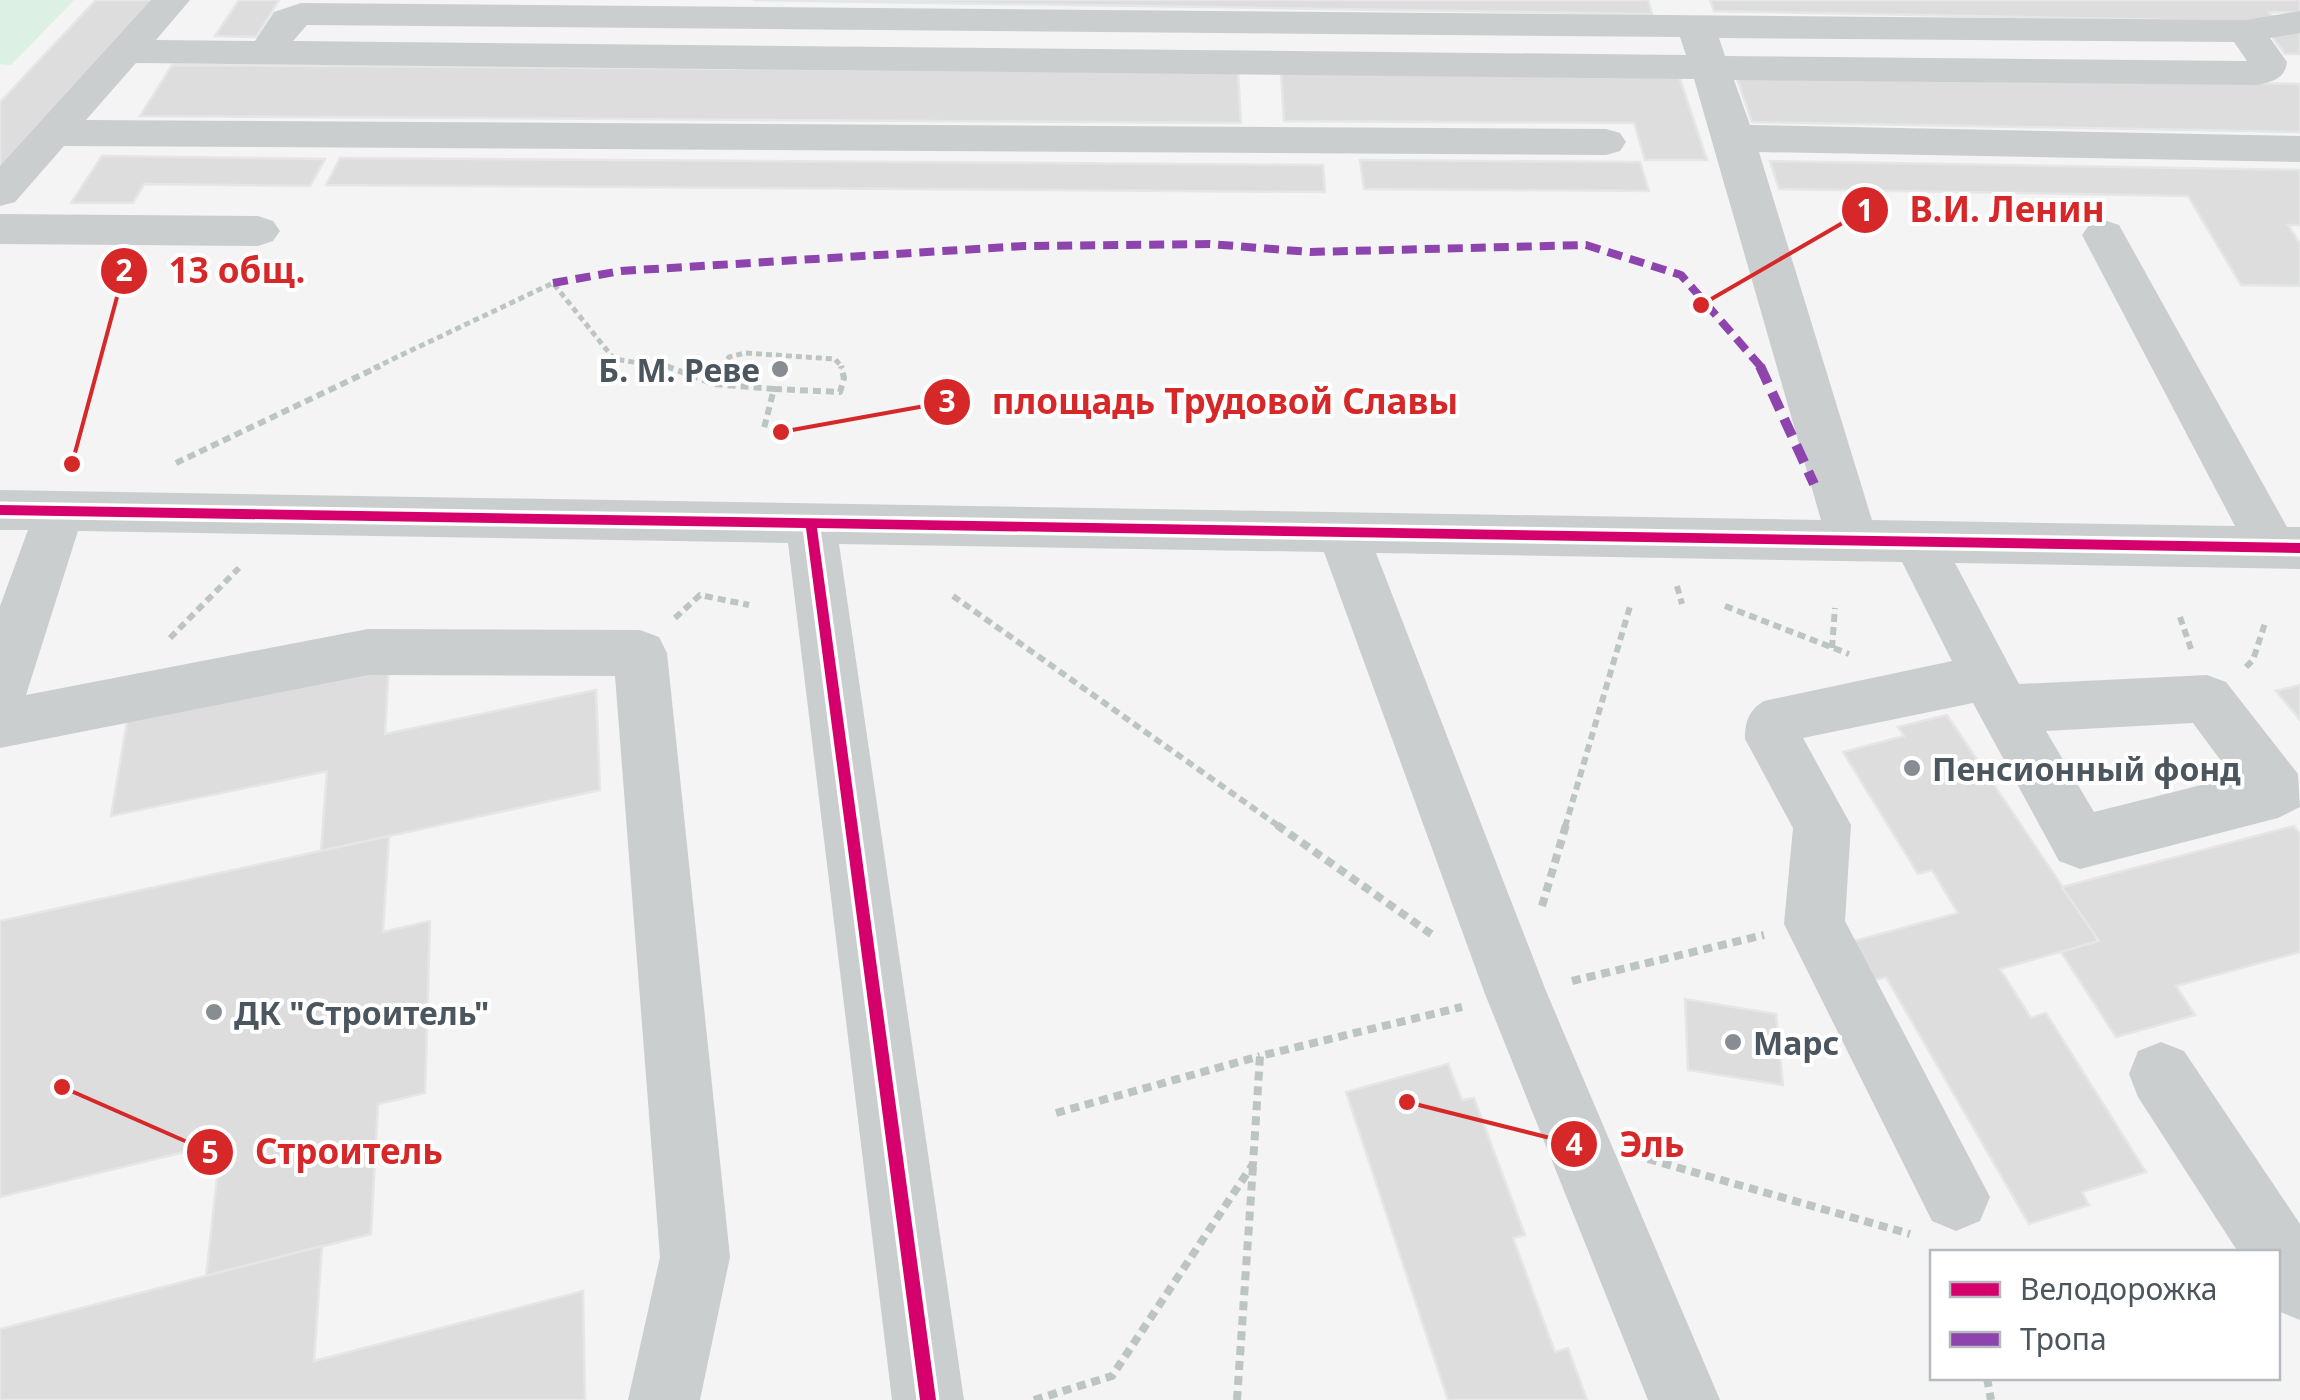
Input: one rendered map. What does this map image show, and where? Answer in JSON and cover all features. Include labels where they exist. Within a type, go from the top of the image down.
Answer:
[{"type":"street","points":[[0,192],[171,0]]},
{"type":"street","points":[[125,51],[1696,30],[2258,73],[2267,69],[2268,62],[2244,31],[2300,22]]},
{"type":"street","points":[[1696,30],[1734,138],[1853,542]]},
{"type":"street","points":[[51,133],[1606,142]]},
{"type":"street","points":[[1734,138],[2300,149]]},
{"type":"street","points":[[0,229],[258,231]]},
{"type":"street","points":[[2104,235],[2286,548]]},
{"type":"street","points":[[0,510],[2286,548]]},
{"type":"street","points":[[4,661],[60,512]]},
{"type":"street","points":[[811,524],[928,1400]]},
{"type":"street","points":[[1342,532],[1516,994],[1684,1400]]},
{"type":"street","points":[[1918,542],[1976,691],[1784,718],[1773,726],[1773,739],[1822,825],[1814,924],[1942,1218]]},
{"type":"street","points":[[0,724],[368,652],[640,653],[695,1257],[664,1400]]},
{"type":"street","points":[[2160,1074],[2277,1250]]},
{"type":"street","points":[[2280,1255],[2300,1285]]},
{"type":"path","points":[[174,464],[552,283],[614,359],[661,364],[714,384],[840,392],[846,377],[835,359],[745,353],[730,358],[714,384]]},
{"type":"path","points":[[763,432],[774,388]]},
{"type":"path","points":[[700,595],[749,605]]},
{"type":"path","points":[[953,596],[1436,937]]},
{"type":"path","points":[[1516,994],[1631,603]]},
{"type":"path","points":[[1724,606],[1976,691]]},
{"type":"path","points":[[1056,1113],[1260,1056],[1814,924]]},
{"type":"path","points":[[1237,1400],[1260,1056]]},
{"type":"path","points":[[1576,1138],[1942,1218]]},
{"type":"path","points":[[1034,1400],[1112,1376],[1253,1164]]},
{"type":"green space","points":[[0,0],[74,0],[11,65],[0,64]]},
{"type":"building","points":[[96,0],[153,0],[0,169],[0,102]]},
{"type":"building","points":[[239,0],[279,0],[256,37],[215,36]]},
{"type":"building","points":[[753,0],[1648,0],[1652,14]]},
{"type":"building","points":[[1710,0],[2300,0],[2300,13],[2269,12],[2276,22],[1714,11]]},
{"type":"building","points":[[2268,31],[2300,31],[2300,54],[2285,54]]},
{"type":"building","points":[[172,65],[1238,72],[1241,123],[140,116]]},
{"type":"building","points":[[1281,73],[1679,76],[1707,160],[1645,160],[1634,123],[1284,121]]},
{"type":"building","points":[[1735,73],[2300,84],[2300,132],[1752,122]]},
{"type":"building","points":[[102,156],[325,159],[310,186],[144,184],[133,203],[71,203]]},
{"type":"building","points":[[340,158],[1323,165],[1325,192],[326,185]]},
{"type":"building","points":[[1360,160],[1640,162],[1649,191],[1364,189]]},
{"type":"building","points":[[1770,161],[2300,170],[2300,225],[2288,225],[2300,244],[2300,286],[2241,285],[2188,196],[1779,189]]},
{"type":"building","points":[[389,663],[385,734],[596,690],[600,790],[321,851],[327,771],[111,816],[128,716]]},
{"type":"building","points":[[2300,685],[2300,720],[2276,691]]},
{"type":"building","points":[[1947,715],[2099,941],[2000,969],[2031,1018],[2046,1013],[2146,1172],[2082,1192],[2089,1205],[2029,1224],[1886,977],[1865,983],[1843,944],[1958,913],[1932,870],[1918,874],[1843,752],[1904,736],[1898,727]]},
{"type":"building","points":[[2294,826],[2300,834],[2300,952],[2176,986],[2195,1015],[2116,1037],[2061,952],[2099,941],[2062,887]]},
{"type":"building","name":"ДК \"Строитель\"","points":[[389,836],[383,932],[430,921],[425,1093],[378,1104],[371,1234],[206,1276],[221,1143],[0,1197],[0,921]]},
{"type":"building","name":"Марс","points":[[1685,999],[1776,1014],[1783,1085],[1688,1070]]},
{"type":"building","points":[[1448,1064],[1462,1100],[1474,1098],[1525,1235],[1513,1238],[1555,1352],[1568,1348],[1587,1400],[1448,1400],[1346,1092]]},
{"type":"building","points":[[322,1246],[314,1361],[583,1291],[585,1400],[0,1400],[0,1329]]},
{"type":"marked path","points":[[553,283],[621,271],[1024,246],[1210,244],[1310,252],[1586,245],[1681,275],[1763,369],[1814,484]]},
{"type":"cycle path","points":[[0,510],[2300,548]]},
{"type":"cycle path","points":[[811,524],[928,1400]]},
{"type":"place","name":"В.И. Ленин","points":[[1701,305]]},
{"type":"place","name":"Б. М. Реве","points":[[780,369]]},
{"type":"place","name":"площадь Трудовой Славы","points":[[781,432]]},
{"type":"place","name":"13 общ.","points":[[72,464]]},
{"type":"place","name":"Пенсионный фонд","points":[[1912,768]]},
{"type":"place","name":"ДК \"Строитель\"","points":[[214,1012]]},
{"type":"place","name":"Марс","points":[[1733,1042]]},
{"type":"place","name":"Строитель","points":[[62,1087]]},
{"type":"place","name":"Эль","points":[[1407,1102]]}]
